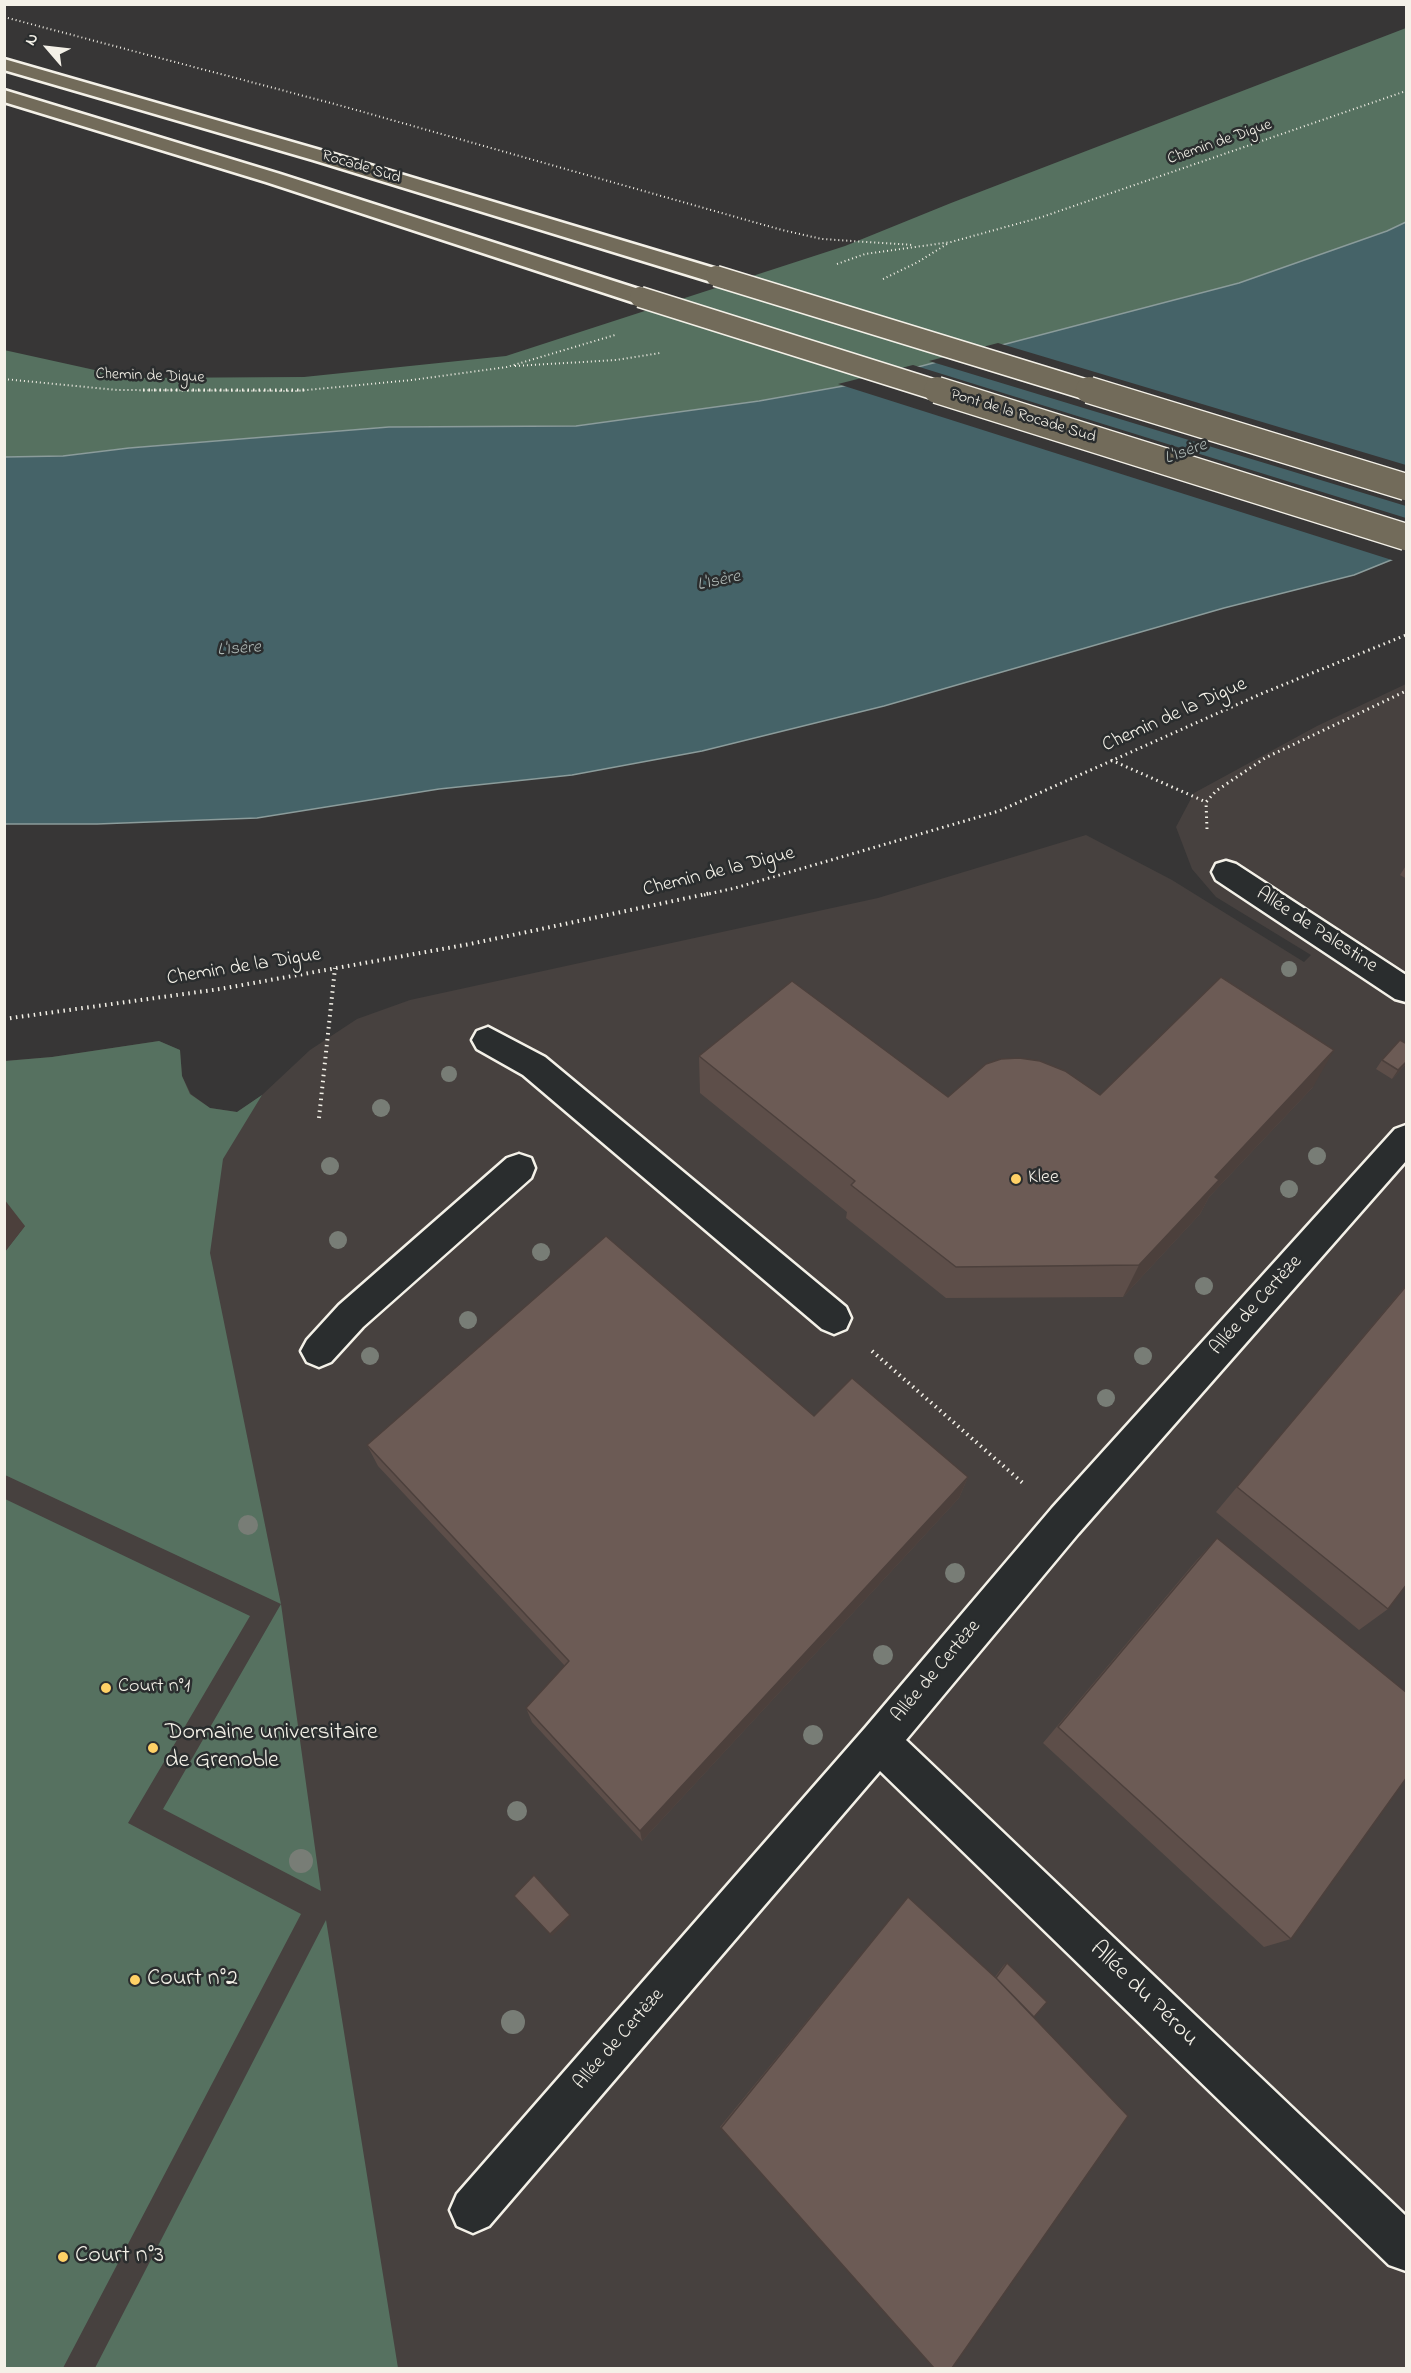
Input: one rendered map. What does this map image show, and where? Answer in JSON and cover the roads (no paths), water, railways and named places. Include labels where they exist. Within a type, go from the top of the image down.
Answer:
[{"type":"highway","name":"Rocade Sud","points":[[4,64],[320,156],[1407,487]]},
{"type":"highway","name":"Rocade Sud","points":[[4,96],[273,178],[640,297]]},
{"type":"highway","name":"Pont de la Rocade Sud","points":[[640,297],[1407,537]]},
{"type":"street","name":"Allée de Palestine","points":[[1226,872],[1407,990]]},
{"type":"street","points":[[488,1040],[534,1066],[834,1318]]},
{"type":"street","name":"Allée de Certèze","points":[[473,2210],[879,1742],[1065,1521],[1407,1139]]},
{"type":"street","points":[[319,1351],[351,1316],[519,1168]]},
{"type":"street","name":"Allée du Pérou","points":[[879,1742],[1407,2248]]},
{"type":"water","name":"L'Isère","points":[[1406,222],[1406,554],[1354,575],[1224,608],[884,706],[702,751],[572,775],[439,789],[257,818],[97,824],[5,824],[4,457],[63,456],[129,448],[389,427],[576,426],[759,401],[849,385],[1239,283],[1387,231]]},
{"type":"place","name":"Klee","points":[[1016,1179]]},
{"type":"place","name":"Court n°1","points":[[106,1688]]},
{"type":"place","name":"Domaine universitaire de Grenoble","points":[[153,1748]]},
{"type":"place","name":"Court n°2","points":[[135,1980]]},
{"type":"place","name":"Court n°3","points":[[63,2257]]}]
